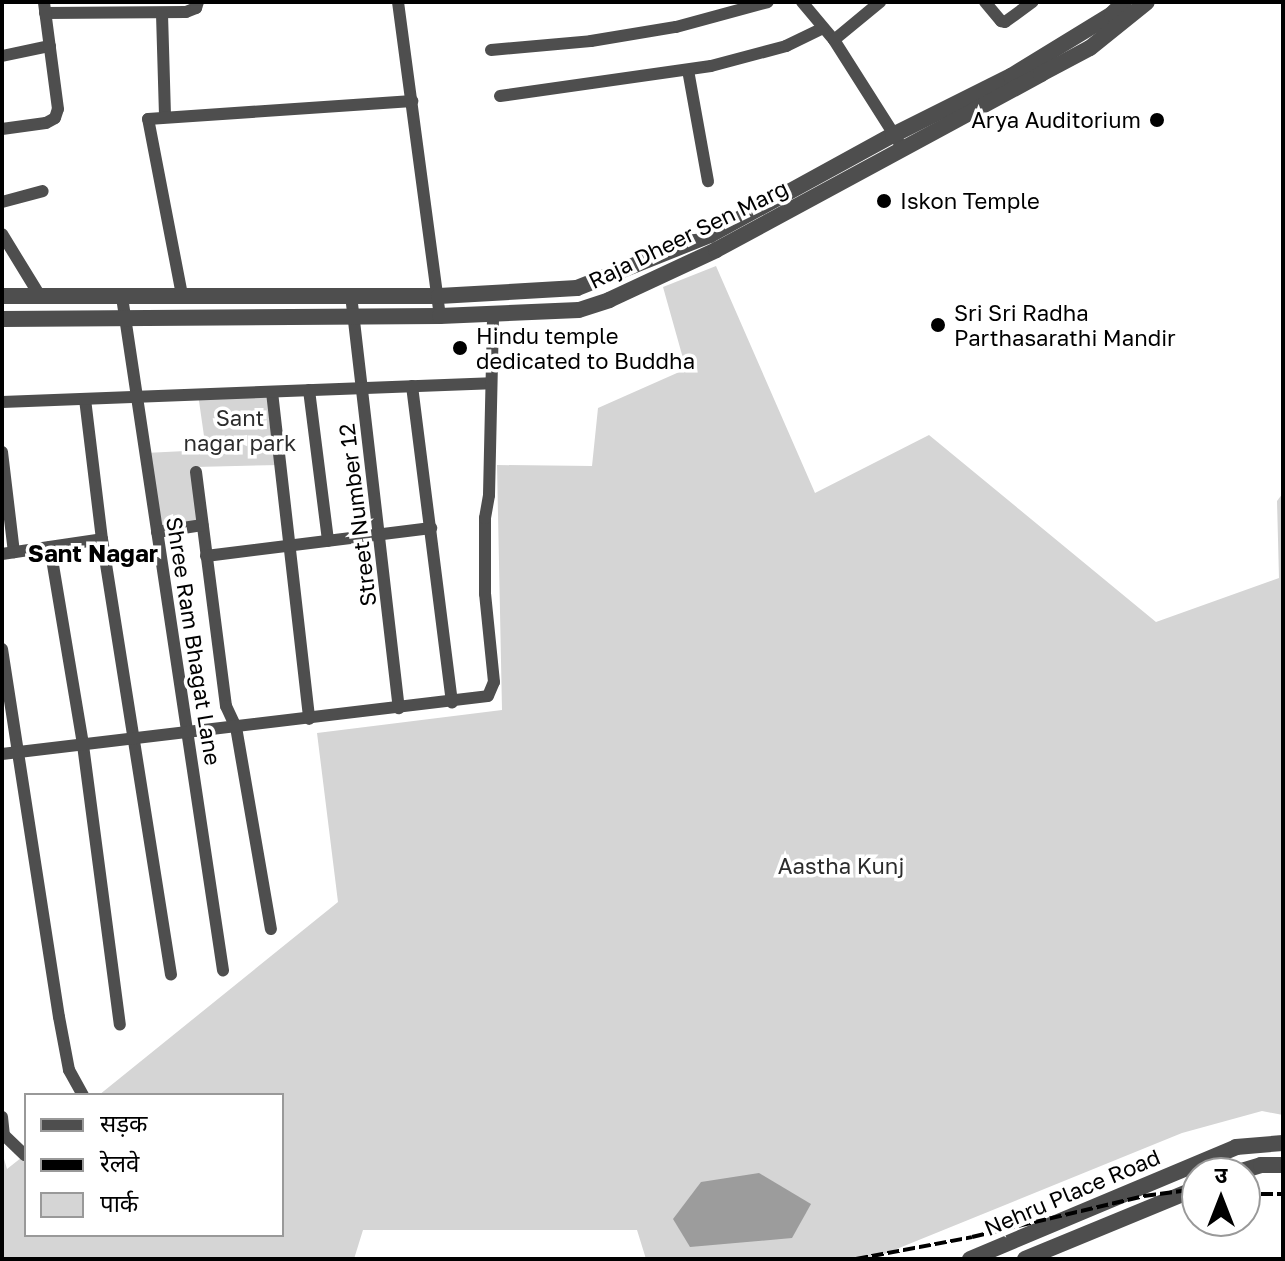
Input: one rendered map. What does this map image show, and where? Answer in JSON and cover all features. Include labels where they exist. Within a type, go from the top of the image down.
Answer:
[{"type":"street","points":[[2,129],[46,123],[55,118],[58,109],[44,8],[162,14],[186,12],[196,8],[198,2]]},
{"type":"street","points":[[398,2],[440,316]]},
{"type":"street","points":[[491,50],[591,41],[676,27],[768,2]]},
{"type":"street","points":[[802,2],[834,40],[898,141]]},
{"type":"street","points":[[834,40],[880,2]]},
{"type":"street","points":[[985,2],[1005,22],[1033,2]]},
{"type":"street","name":"Raja Dheer Sen Marg","points":[[2,319],[440,316],[579,310],[609,300],[716,250],[1011,76],[1112,14],[1124,2]]},
{"type":"street","name":"Raja Dheer Sen Marg","points":[[2,296],[439,296],[577,288],[710,235],[1090,48],[1147,2]]},
{"type":"street","points":[[162,14],[165,116]]},
{"type":"street","points":[[500,96],[688,70],[752,56],[823,28]]},
{"type":"street","points":[[2,56],[50,46]]},
{"type":"street","points":[[688,70],[708,181]]},
{"type":"street","points":[[182,295],[148,119],[412,101]]},
{"type":"street","points":[[2,202],[43,191]]},
{"type":"street","points":[[2,234],[40,296]]},
{"type":"street","name":"Street Number 12","points":[[351,295],[399,708]]},
{"type":"street","name":"Shree Ram Bhagat Lane","points":[[122,297],[223,970]]},
{"type":"street","points":[[2,754],[488,696],[494,682],[485,594],[493,313]]},
{"type":"street","points":[[2,402],[491,383]]},
{"type":"street","points":[[412,386],[452,702]]},
{"type":"street","points":[[309,390],[328,541]]},
{"type":"street","points":[[272,392],[309,719]]},
{"type":"street","points":[[85,399],[102,539],[171,975]]},
{"type":"street","points":[[2,452],[8,553],[102,539]]},
{"type":"street","points":[[196,472],[226,706],[236,727],[271,929]]},
{"type":"street","points":[[157,532],[202,525]]},
{"type":"street","points":[[206,556],[431,528]]},
{"type":"street","points":[[50,547],[83,745],[120,1025]]},
{"type":"street","points":[[2,649],[59,1017],[69,1070],[82,1093]]},
{"type":"street","points":[[2,1117],[4,1135],[24,1154]]},
{"type":"street","name":"Nehru Place Road","points":[[970,1259],[1236,1147],[1283,1143]]},
{"type":"street","points":[[1261,1165],[1283,1165]]},
{"type":"street","name":"Nehru Place Road","points":[[1025,1259],[1181,1195]]},
{"type":"green space","name":"Aastha Kunj","points":[[716,266],[815,493],[929,435],[1156,622],[1279,578],[1277,501],[1283,493],[1283,1115],[1262,1111],[1182,1133],[872,1259],[646,1259],[637,1230],[363,1230],[354,1259],[2,1258],[2,1152],[7,1169],[24,1156],[24,1237],[284,1237],[284,1093],[101,1093],[338,902],[317,733],[502,710],[497,465],[592,466],[598,408],[686,369],[663,287]]},
{"type":"green space","name":"Sant nagar park","points":[[272,392],[280,465],[195,467],[198,526],[157,532],[145,453],[206,450],[198,394]]},
{"type":"shaded area","points":[[759,1173],[811,1204],[792,1238],[690,1247],[673,1219],[701,1182]]},
{"type":"railway","points":[[856,1259],[972,1237],[1144,1196],[1181,1191]]},
{"type":"railway","points":[[1261,1194],[1283,1194]]},
{"type":"place","name":"Arya Auditorium","points":[[1157,120]]},
{"type":"place","name":"Iskon Temple","points":[[884,201]]},
{"type":"place","name":"Sri Sri Radha Parthasarathi Mandir","points":[[938,325]]},
{"type":"place","name":"Hindu temple dedicated to Buddha","points":[[460,348]]},
{"type":"district","name":"Sant Nagar","points":[[93,553]]}]
